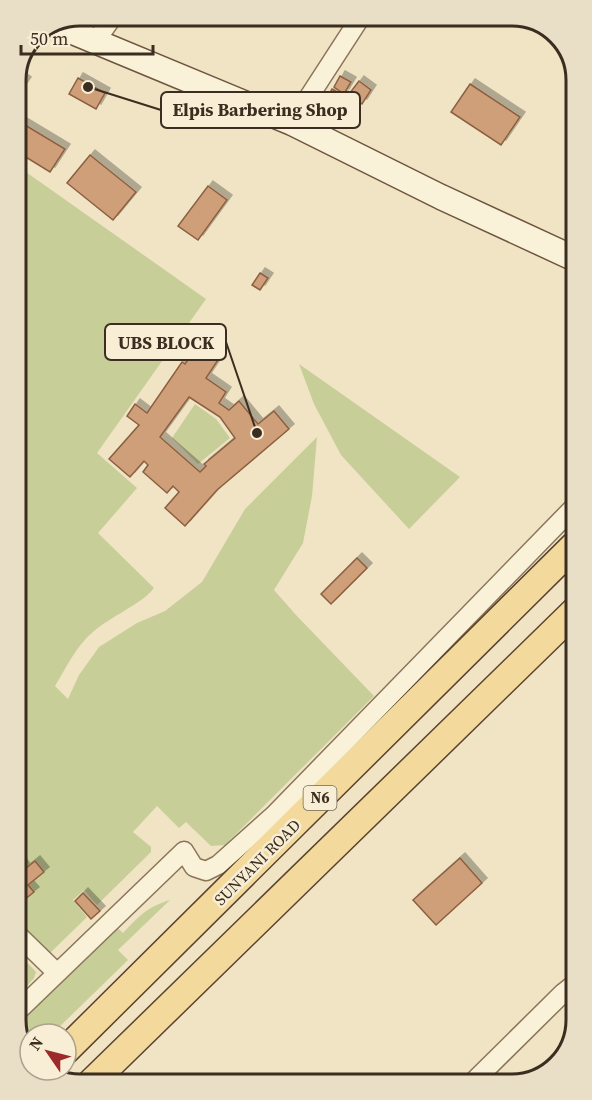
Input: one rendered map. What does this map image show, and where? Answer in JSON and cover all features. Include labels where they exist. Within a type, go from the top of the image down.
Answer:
[{"type":"main road","name":"SUNYANI ROAD","points":[[78,1038],[566,554]]},
{"type":"main road","name":"N6","points":[[100,1074],[566,620]]},
{"type":"street","points":[[95,42],[106,26]]},
{"type":"street","points":[[292,123],[355,26]]},
{"type":"street","points":[[64,28],[292,123],[441,197],[566,255]]},
{"type":"street","points":[[26,1003],[184,851],[194,867],[206,871],[218,865],[258,830],[446,641],[566,515]]},
{"type":"street","points":[[26,942],[56,972]]},
{"type":"street","points":[[481,1074],[566,990]]},
{"type":"green space","points":[[26,172],[206,299],[97,453],[137,488],[98,533],[154,588],[142,599],[100,626],[87,638],[55,686],[68,699],[79,675],[99,647],[137,623],[165,611],[202,582],[245,509],[317,437],[312,496],[303,543],[274,590],[374,696],[225,845],[211,846],[186,822],[179,828],[157,806],[133,832],[151,847],[151,852],[97,905],[84,890],[73,900],[87,917],[48,955],[26,932]]},
{"type":"green space","points":[[299,364],[460,477],[409,529],[341,455],[314,404]]},
{"type":"green space","points":[[195,404],[216,419],[230,438],[198,464],[172,438]]},
{"type":"green space","points":[[170,900],[118,950],[128,960],[64,1022],[26,1022],[26,1013],[114,925],[123,933],[144,913]]},
{"type":"green space","points":[[26,961],[36,972],[26,987]]},
{"type":"building","points":[[340,76],[351,82],[344,94],[334,87]]},
{"type":"building","points":[[78,78],[105,93],[96,109],[69,94]]},
{"type":"building","points":[[359,81],[371,90],[362,104],[349,94]]},
{"type":"building","points":[[470,84],[520,117],[501,145],[451,112]]},
{"type":"building","points":[[332,89],[343,96],[336,108],[325,101]]},
{"type":"building","points":[[26,126],[65,149],[50,172],[26,157]]},
{"type":"building","points":[[90,155],[136,192],[113,220],[67,183]]},
{"type":"building","points":[[208,186],[227,200],[198,240],[178,226]]},
{"type":"building","points":[[260,273],[268,278],[260,290],[252,285]]},
{"type":"building","points":[[198,346],[218,360],[206,378],[226,392],[219,403],[229,410],[239,401],[258,424],[274,411],[289,429],[217,490],[185,526],[165,508],[179,492],[173,486],[167,493],[143,472],[148,465],[144,461],[130,477],[109,459],[139,425],[127,416],[135,404],[147,413],[182,362],[185,364]],"holes":[[[189,397],[220,417],[235,438],[204,464],[206,466],[200,472],[160,437]]]},
{"type":"building","points":[[357,558],[367,568],[331,604],[321,594]]},
{"type":"building","points":[[460,858],[482,883],[436,925],[413,900]]},
{"type":"building","points":[[35,861],[44,872],[28,885],[34,892],[26,898],[26,868]]},
{"type":"building","points":[[83,893],[100,911],[91,919],[75,901]]},
{"type":"place","name":"Elpis Barbering Shop","points":[[88,87]]},
{"type":"place","name":"UBS BLOCK","points":[[257,433]]}]
